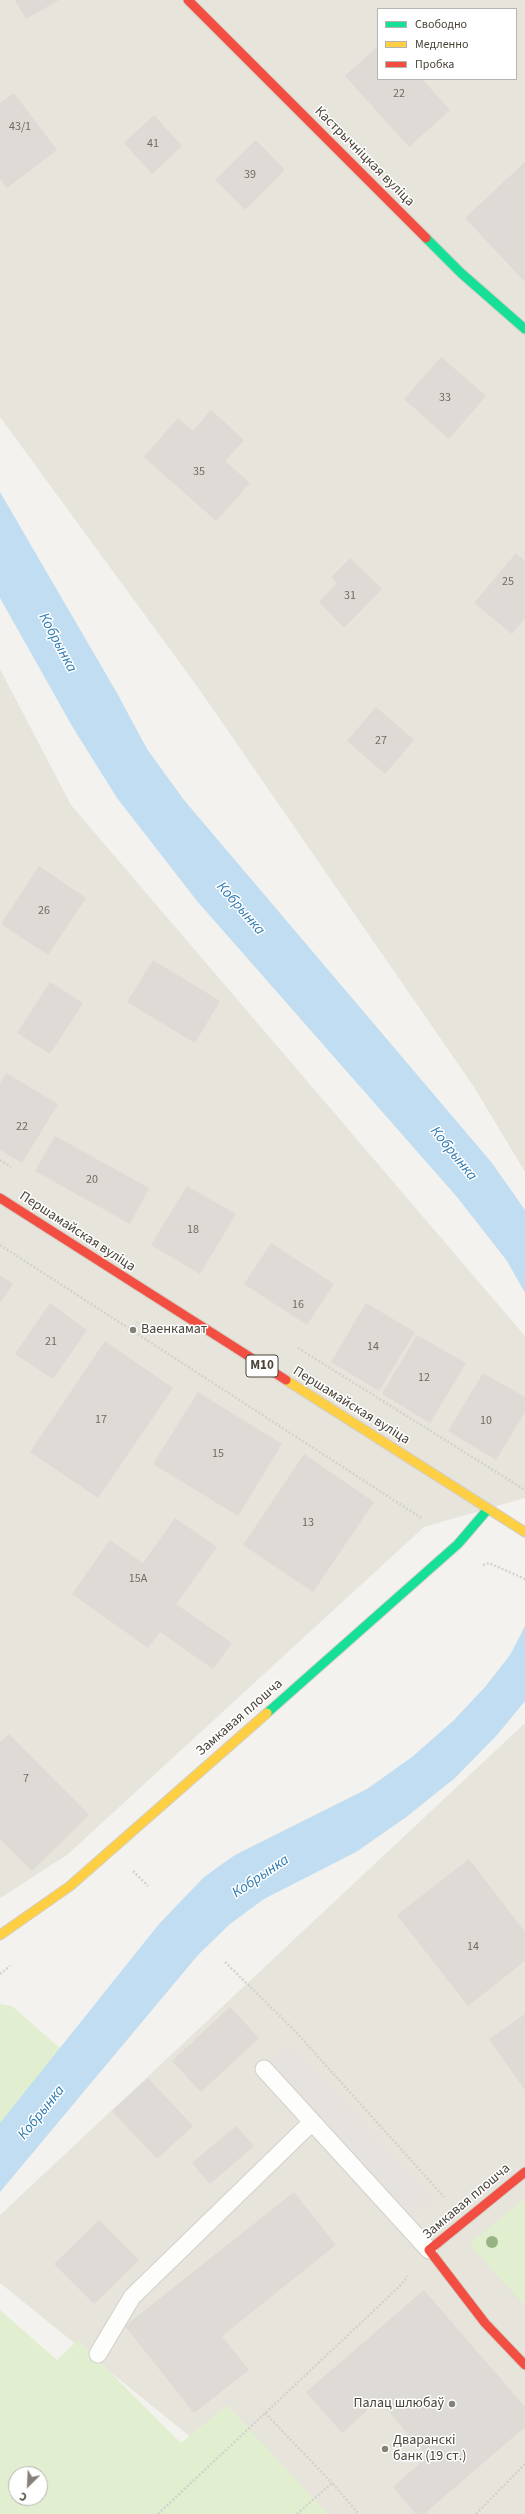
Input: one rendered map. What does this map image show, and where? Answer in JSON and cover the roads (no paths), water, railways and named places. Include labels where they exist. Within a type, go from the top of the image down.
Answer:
[{"type":"street","name":"Кастрычніцкая вуліца","points":[[188,0],[461,273],[525,329]]},
{"type":"street","name":"Першамайская вуліца","points":[[0,1198],[525,1532]]},
{"type":"street","name":"Замкавая плошча","points":[[0,1935],[70,1886],[458,1544],[488,1509]]},
{"type":"street","name":"Замкавая плошча","points":[[525,2172],[429,2250],[486,2323],[525,2365]]},
{"type":"lane","points":[[264,2069],[429,2250]]},
{"type":"lane","points":[[98,2354],[132,2297],[312,2122]]},
{"type":"water","name":"Кобрынка","points":[[0,492],[117,693],[147,749],[184,800],[492,1163],[525,1210],[525,1293],[507,1261],[457,1197],[197,901],[117,798],[72,726],[0,598]]},
{"type":"water","name":"Кобрынка","points":[[525,1626],[525,1701],[497,1735],[455,1778],[405,1818],[356,1852],[264,1899],[230,1924],[198,1955],[0,2192],[0,2123],[159,1924],[204,1877],[235,1855],[367,1789],[412,1757],[453,1721],[485,1687],[510,1655]]},
{"type":"place","name":"Ваенкамат","points":[[133,1330]]},
{"type":"place","name":"Палац шлюбаў","points":[[452,2404]]},
{"type":"place","name":"Дваранскі банк (19 ст.)","points":[[385,2449]]}]
